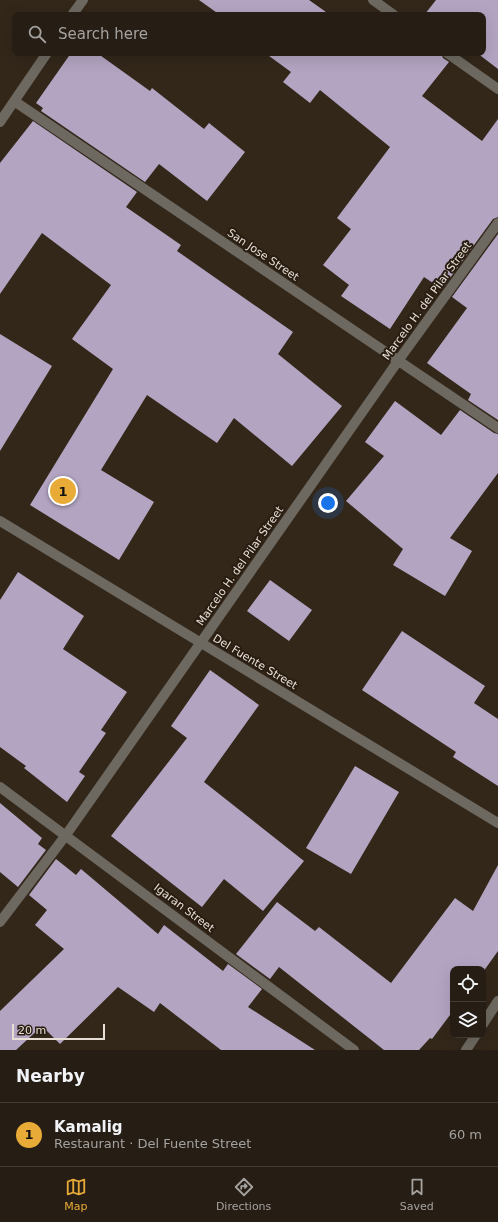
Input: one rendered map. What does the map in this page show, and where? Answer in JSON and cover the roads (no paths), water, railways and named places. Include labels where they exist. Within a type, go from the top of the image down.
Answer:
[{"type":"street","points":[[74,12],[82,0]]},
{"type":"street","points":[[373,0],[390,12]]},
{"type":"street","points":[[0,122],[45,56]]},
{"type":"street","points":[[451,56],[498,89]]},
{"type":"street","name":"San Jose Street","points":[[14,101],[498,428]]},
{"type":"street","name":"Marcelo H. del Pilar Street","points":[[0,922],[66,835],[398,361],[498,223]]},
{"type":"street","name":"Del Fuente Street","points":[[0,521],[498,823]]},
{"type":"street","name":"Igaran Street","points":[[0,786],[354,1050]]},
{"type":"street","points":[[486,1019],[498,1001]]},
{"type":"street","points":[[466,1050],[474,1038]]},
{"type":"place","name":"Kamalig","points":[[63,491]]}]
